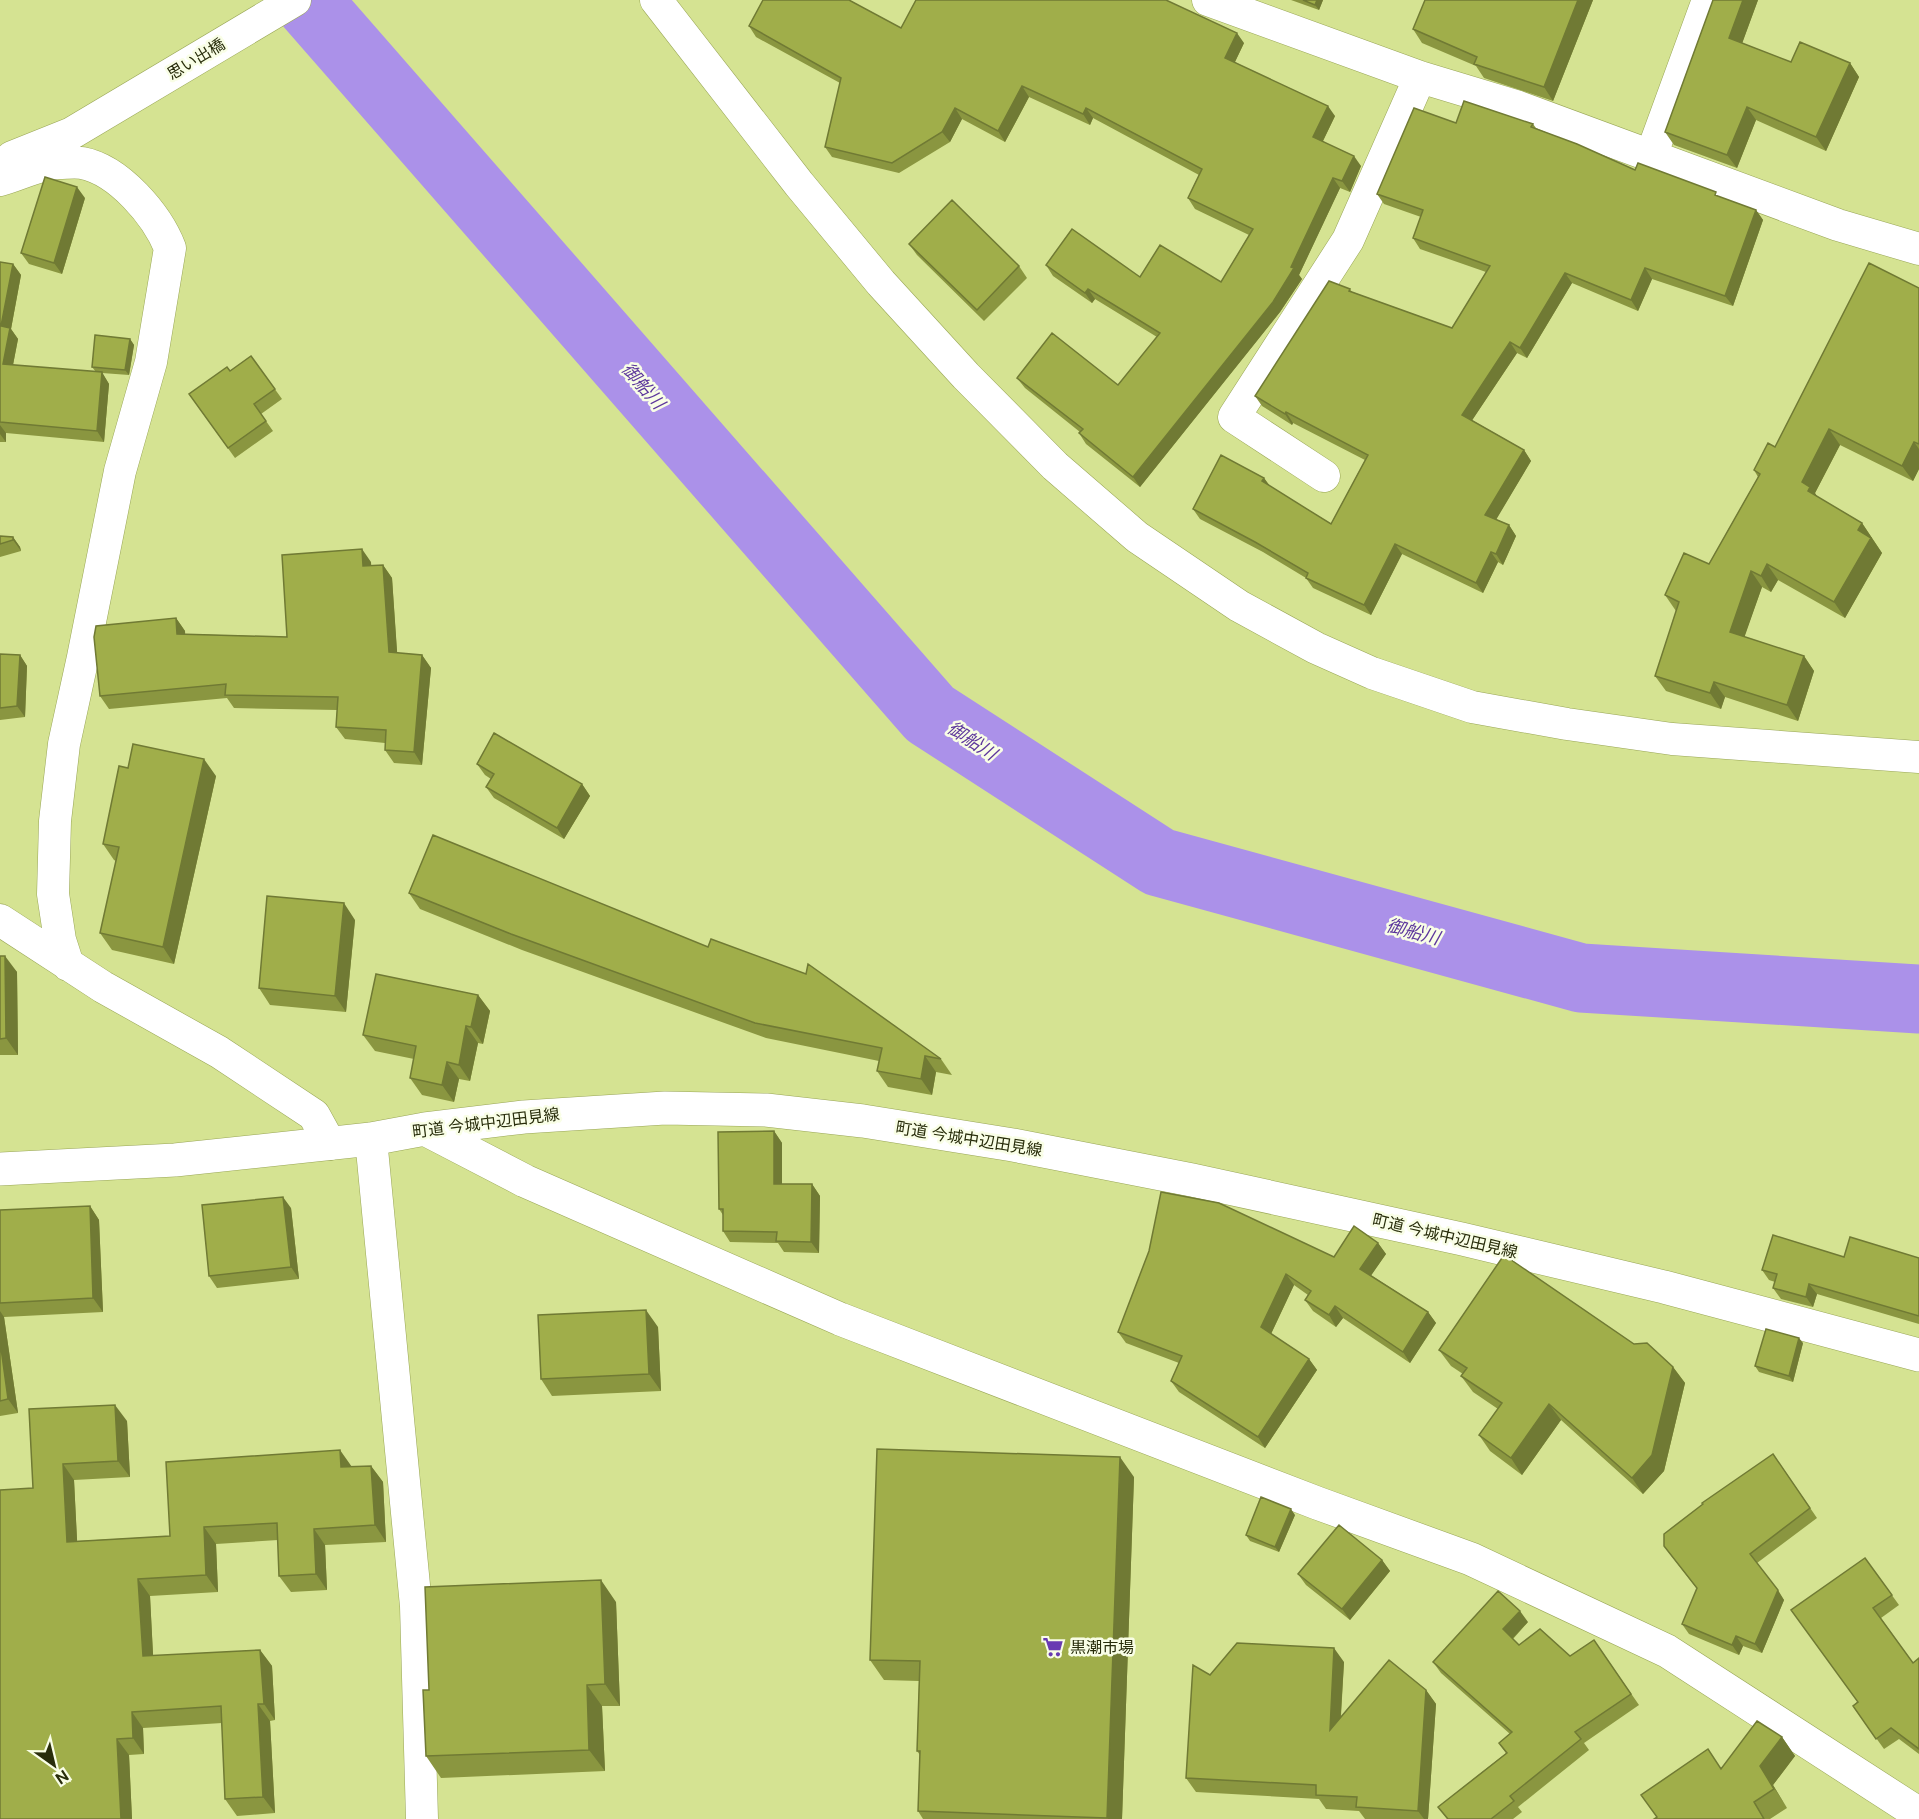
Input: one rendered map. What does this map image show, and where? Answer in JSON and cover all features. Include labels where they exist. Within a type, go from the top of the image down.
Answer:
[{"type":"street","name":"思い出橋","points":[[0,161],[48,143],[97,118],[295,0]]},
{"type":"street","points":[[656,0],[806,193],[881,283],[966,376],[1055,466],[1137,537],[1239,606],[1316,648],[1372,673],[1472,707],[1672,739],[1919,757]]},
{"type":"street","points":[[1208,0],[1420,77],[1516,106],[1838,225],[1919,249]]},
{"type":"street","points":[[1651,156],[1707,0]]},
{"type":"street","points":[[1324,476],[1233,417],[1348,240],[1420,77]]},
{"type":"street","points":[[0,180],[56,163],[82,163],[109,174],[148,210],[163,231],[170,248],[151,362],[120,471],[64,744],[55,821],[53,894],[60,940],[68,965]]},
{"type":"street","points":[[0,920],[103,987],[219,1052],[314,1115],[330,1144]]},
{"type":"street","name":"町道 今城中辺田見線","points":[[0,1169],[175,1160],[371,1139],[425,1129],[524,1117],[665,1108],[766,1110],[863,1121],[1013,1145],[1192,1180],[1462,1239],[1664,1287],[1919,1355]]},
{"type":"street","points":[[425,1129],[525,1180],[840,1319],[1317,1503],[1471,1559],[1667,1651],[1904,1812]]},
{"type":"street","points":[[371,1139],[416,1606],[422,1819]]},
{"type":"building","points":[[763,0],[849,0],[901,28],[916,0],[1166,0],[1237,33],[1225,58],[1328,106],[1313,137],[1354,156],[1342,181],[1333,178],[1291,267],[1294,268],[1273,302],[1133,477],[1079,433],[1083,429],[1017,378],[1052,333],[1118,385],[1160,333],[1088,289],[1085,293],[1046,265],[1072,229],[1140,277],[1160,245],[1221,282],[1253,229],[1188,198],[1202,169],[1086,108],[1083,114],[1022,86],[998,131],[955,108],[942,132],[892,163],[825,147],[841,78],[749,26]]},
{"type":"building","points":[[1303,0],[1317,0],[1315,5]]},
{"type":"building","points":[[1425,0],[1578,0],[1544,87],[1474,64],[1477,57],[1413,29]]},
{"type":"building","points":[[1713,0],[1743,0],[1729,38],[1791,62],[1800,42],[1850,63],[1816,137],[1747,107],[1727,155],[1665,132]]},
{"type":"building","points":[[1464,101],[1533,124],[1531,127],[1577,144],[1635,170],[1638,163],[1716,192],[1715,195],[1756,210],[1725,296],[1645,268],[1631,300],[1565,273],[1520,348],[1510,342],[1462,415],[1524,450],[1485,515],[1509,525],[1496,554],[1491,552],[1476,583],[1395,544],[1364,605],[1306,578],[1308,573],[1193,509],[1221,455],[1264,478],[1262,481],[1331,524],[1368,455],[1286,412],[1285,414],[1255,396],[1329,281],[1350,289],[1349,291],[1452,328],[1490,266],[1413,238],[1423,210],[1377,194],[1414,108],[1456,123]]},
{"type":"building","points":[[45,177],[77,187],[54,263],[21,253]]},
{"type":"building","points":[[952,200],[1019,266],[977,310],[909,244]]},
{"type":"building","points":[[0,262],[13,264],[1,326],[10,328],[3,364],[102,372],[97,431],[0,422]]},
{"type":"building","points":[[1869,263],[1919,288],[1919,444],[1914,442],[1902,466],[1829,429],[1802,482],[1810,487],[1808,491],[1862,523],[1858,530],[1871,538],[1834,602],[1767,564],[1761,576],[1751,571],[1730,632],[1804,656],[1787,705],[1714,682],[1710,693],[1655,676],[1679,602],[1665,595],[1684,553],[1709,564],[1760,474],[1754,470],[1768,443],[1775,447]]},
{"type":"building","points":[[95,335],[130,339],[125,370],[92,367]]},
{"type":"building","points":[[251,356],[275,389],[254,404],[266,421],[228,448],[189,394],[227,367],[230,371]]},
{"type":"building","points":[[0,536],[13,537],[13,540],[0,544]]},
{"type":"building","points":[[362,549],[363,566],[383,565],[389,652],[422,655],[414,752],[385,750],[386,730],[336,727],[338,697],[225,695],[226,684],[100,696],[94,637],[96,626],[176,618],[177,634],[287,637],[282,555]]},
{"type":"building","points":[[0,654],[20,655],[17,706],[0,708]]},
{"type":"building","points":[[494,733],[582,784],[557,828],[486,787],[494,774],[477,764]]},
{"type":"building","points":[[133,744],[204,759],[163,947],[100,933],[119,847],[103,844],[119,766],[128,768]]},
{"type":"building","points":[[433,835],[708,947],[711,939],[806,974],[808,964],[941,1059],[925,1056],[921,1079],[877,1071],[882,1048],[755,1023],[511,934],[409,893]]},
{"type":"building","points":[[267,896],[344,903],[335,996],[259,988]]},
{"type":"building","points":[[0,956],[5,956],[6,1038],[0,1039]]},
{"type":"building","points":[[376,974],[478,995],[471,1027],[466,1026],[459,1065],[447,1062],[442,1085],[410,1078],[416,1046],[363,1035]]},
{"type":"building","points":[[774,1131],[774,1184],[812,1184],[811,1242],[776,1241],[777,1232],[723,1231],[723,1209],[719,1209],[718,1132]]},
{"type":"building","points":[[1161,1192],[1219,1203],[1334,1257],[1354,1226],[1378,1243],[1360,1269],[1428,1312],[1403,1352],[1335,1306],[1329,1315],[1305,1300],[1311,1291],[1286,1274],[1261,1327],[1309,1359],[1258,1437],[1171,1381],[1182,1356],[1118,1332],[1149,1251]]},
{"type":"building","points":[[283,1197],[291,1267],[209,1276],[202,1205]]},
{"type":"building","points":[[90,1206],[93,1298],[0,1303],[0,1210]]},
{"type":"building","points":[[1773,1235],[1844,1257],[1850,1237],[1919,1258],[1919,1316],[1809,1284],[1806,1297],[1773,1288],[1777,1274],[1762,1270]]},
{"type":"building","points":[[1504,1255],[1634,1344],[1647,1343],[1673,1367],[1652,1455],[1632,1478],[1549,1404],[1511,1458],[1479,1435],[1502,1403],[1461,1376],[1467,1368],[1439,1350]]},
{"type":"building","points":[[646,1310],[649,1374],[541,1379],[538,1315]]},
{"type":"building","points":[[1766,1329],[1799,1338],[1789,1376],[1755,1366]]},
{"type":"building","points":[[0,1341],[8,1399],[0,1401]]},
{"type":"building","points":[[115,1405],[118,1461],[63,1464],[67,1542],[170,1536],[166,1462],[340,1450],[341,1467],[371,1466],[375,1525],[314,1529],[316,1574],[279,1576],[277,1523],[204,1527],[206,1575],[138,1579],[143,1656],[260,1650],[264,1704],[258,1704],[263,1797],[225,1799],[221,1706],[132,1712],[133,1738],[117,1739],[121,1819],[0,1819],[0,1490],[33,1488],[29,1409]]},
{"type":"building","points":[[877,1449],[1120,1457],[1107,1818],[918,1811],[920,1661],[870,1660]]},
{"type":"building","points":[[1773,1454],[1810,1508],[1750,1554],[1778,1590],[1755,1644],[1736,1636],[1732,1645],[1682,1624],[1697,1588],[1664,1546],[1664,1534],[1702,1503]]},
{"type":"building","points":[[1261,1497],[1291,1509],[1275,1547],[1246,1535]]},
{"type":"building","points":[[1339,1525],[1382,1560],[1342,1609],[1298,1574]]},
{"type":"building","points":[[1865,1558],[1892,1595],[1873,1608],[1913,1663],[1919,1658],[1919,1749],[1891,1728],[1876,1739],[1853,1706],[1858,1702],[1791,1610]]},
{"type":"building","points":[[601,1580],[605,1684],[587,1685],[589,1750],[426,1756],[423,1690],[429,1690],[425,1587]]},
{"type":"building","points":[[1498,1591],[1520,1611],[1503,1629],[1519,1645],[1540,1629],[1570,1656],[1594,1640],[1631,1694],[1575,1732],[1581,1739],[1510,1796],[1514,1801],[1491,1819],[1448,1819],[1438,1807],[1507,1753],[1499,1743],[1512,1732],[1433,1662]]},
{"type":"building","points":[[1237,1643],[1334,1648],[1330,1730],[1389,1660],[1426,1690],[1418,1811],[1356,1807],[1357,1797],[1316,1795],[1316,1785],[1186,1778],[1193,1665],[1210,1675]]},
{"type":"building","points":[[1757,1721],[1782,1737],[1760,1766],[1774,1789],[1754,1802],[1764,1819],[1654,1819],[1657,1817],[1641,1795],[1708,1749],[1721,1769]]},
{"type":"waterway","name":"御船川","points":[[306,0],[930,714],[1159,862],[1581,978],[1919,999]]},
{"type":"place","name":"黒潮市場","points":[[1053,1647]]}]
